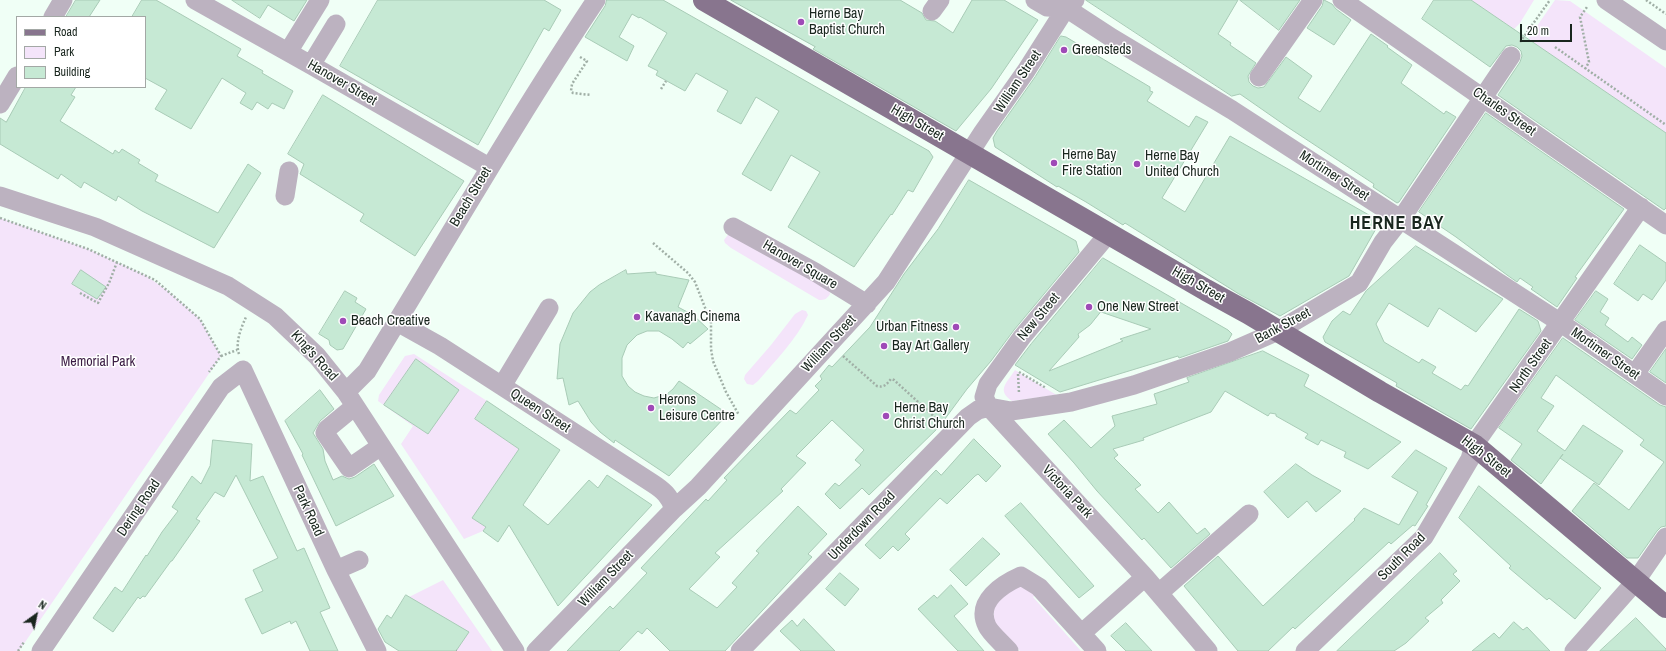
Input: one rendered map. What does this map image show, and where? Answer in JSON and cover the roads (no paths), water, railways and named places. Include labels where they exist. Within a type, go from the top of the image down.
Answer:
[{"type":"main road","name":"High Street","points":[[704,0],[1474,445],[1666,607]]},
{"type":"street","points":[[54,16],[63,0]]},
{"type":"street","name":"Hanover Street","points":[[195,0],[216,5],[288,52],[489,167]]},
{"type":"street","points":[[288,52],[320,0]]},
{"type":"street","name":"Beach Street","points":[[381,446],[349,468],[325,433],[350,399],[489,167],[596,0]]},
{"type":"street","points":[[1035,0],[1046,7],[1071,4]]},
{"type":"street","points":[[1259,77],[1313,0]]},
{"type":"street","name":"Charles Street","points":[[1342,0],[1666,225]]},
{"type":"street","points":[[1606,0],[1666,41]]},
{"type":"street","name":"William Street","points":[[536,651],[674,509],[698,487],[886,282],[971,153],[983,132],[1071,4]]},
{"type":"street","name":"Mortimer Street","points":[[1071,4],[1112,38],[1232,110],[1561,323],[1666,396]]},
{"type":"street","points":[[311,65],[336,24]]},
{"type":"street","name":"Bank Street","points":[[988,407],[1011,411],[1071,402],[1134,385],[1230,352],[1278,331],[1359,283],[1383,242],[1401,220],[1516,48]]},
{"type":"street","points":[[0,104],[16,78]]},
{"type":"street","points":[[285,196],[288,172]]},
{"type":"street","name":"King's Road","points":[[0,196],[95,227],[228,286],[254,301],[275,316],[317,356],[350,399],[515,651]]},
{"type":"street","name":"North Street","points":[[1474,445],[1641,207]]},
{"type":"street","name":"Hanover Square","points":[[733,227],[815,272],[867,304]]},
{"type":"street","name":"New Street","points":[[988,407],[984,397],[988,384],[1022,337],[1109,233]]},
{"type":"street","points":[[502,386],[549,308]]},
{"type":"street","name":"Queen Street","points":[[397,322],[440,346],[652,482],[666,493],[672,501],[674,509]]},
{"type":"street","points":[[1634,374],[1666,330]]},
{"type":"street","name":"Park Road","points":[[243,370],[336,570],[377,651]]},
{"type":"street","name":"Dering Road","points":[[41,651],[221,387],[243,370]]},
{"type":"street","name":"Underdown Road","points":[[750,648],[968,417],[978,410],[988,407]]},
{"type":"street","name":"Victoria Park","points":[[988,407],[1145,577],[1208,651]]},
{"type":"street","name":"South Road","points":[[1305,651],[1424,537],[1470,459],[1474,445]]},
{"type":"street","points":[[1159,593],[1249,514]]},
{"type":"street","points":[[1574,651],[1635,582],[1666,537]]},
{"type":"street","points":[[336,570],[358,560]]},
{"type":"street","points":[[1009,651],[987,626],[984,611],[990,596],[1007,582],[1021,576],[1039,587],[1098,651]]},
{"type":"street","points":[[1082,633],[1145,577]]},
{"type":"place","name":"Herne Bay Baptist Church","points":[[801,22]]},
{"type":"place","name":"Greensteds","points":[[1064,50]]},
{"type":"place","name":"Herne Bay Fire Station","points":[[1054,163]]},
{"type":"place","name":"Herne Bay United Church","points":[[1137,164]]},
{"type":"place","name":"One New Street","points":[[1089,307]]},
{"type":"place","name":"Kavanagh Cinema","points":[[637,317]]},
{"type":"place","name":"Beach Creative","points":[[343,321]]},
{"type":"place","name":"Urban Fitness","points":[[956,327]]},
{"type":"place","name":"Bay Art Gallery","points":[[884,346]]},
{"type":"place","name":"Herons Leisure Centre","points":[[651,408]]},
{"type":"place","name":"Herne Bay Christ Church","points":[[886,416]]},
{"type":"district","name":"HERNE BAY","points":[[1397,224]]},
{"type":"park label","name":"Memorial Park","points":[[98,362]]}]
